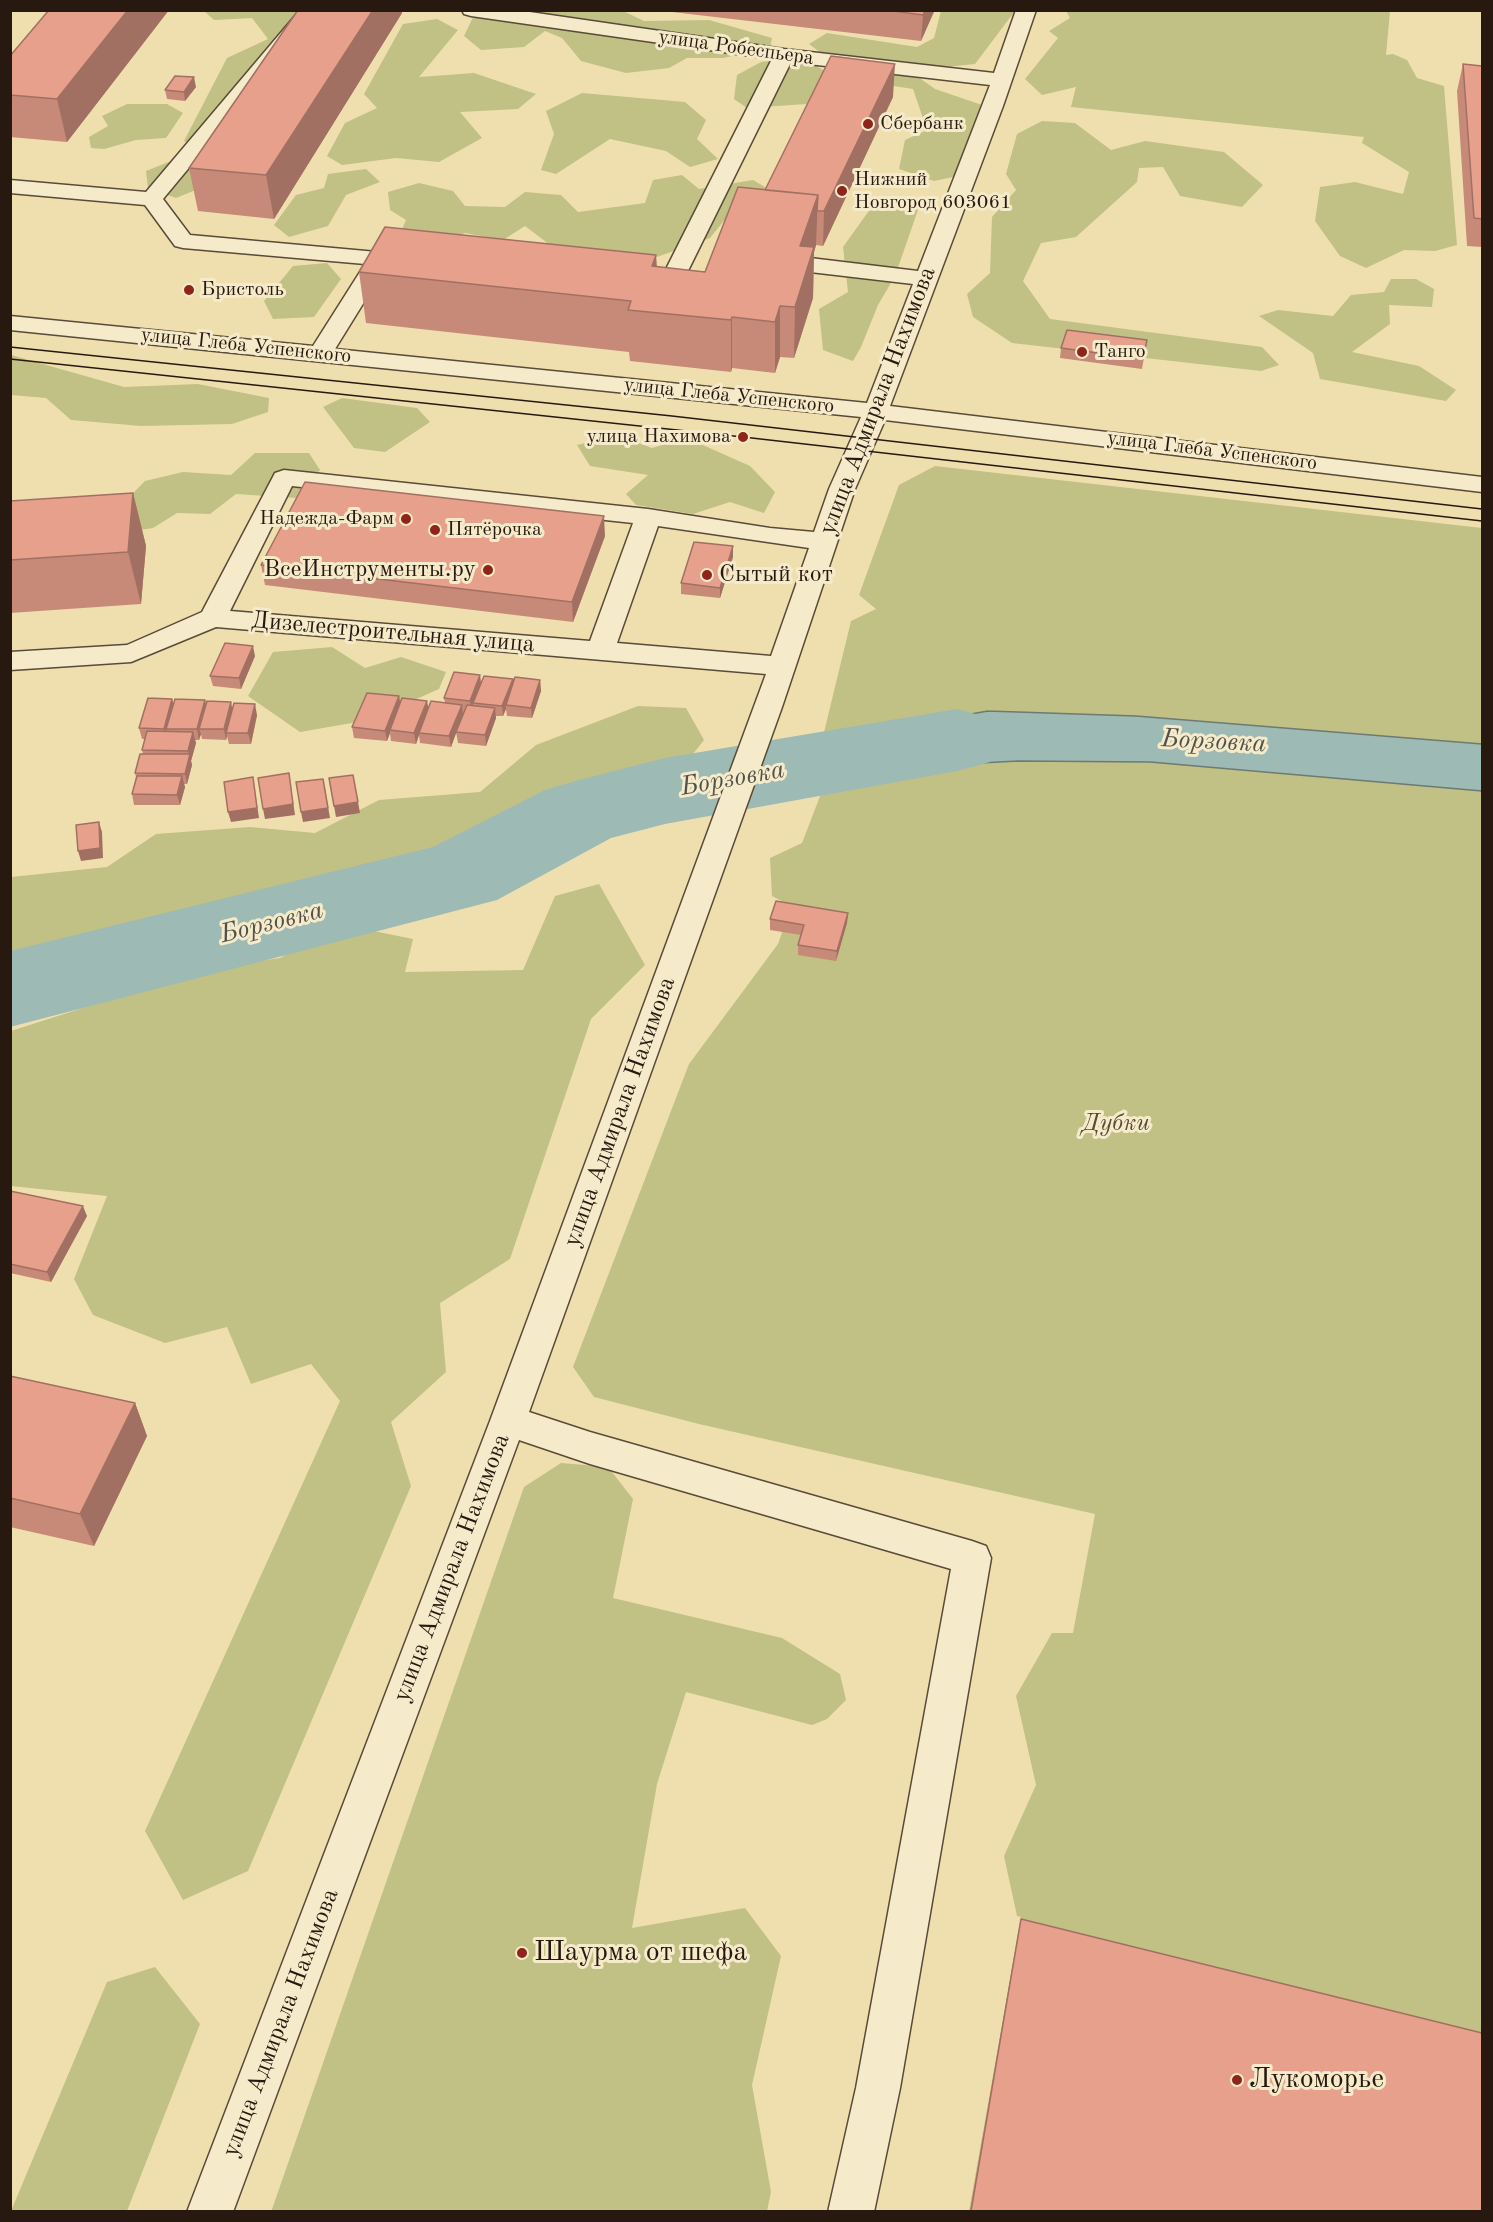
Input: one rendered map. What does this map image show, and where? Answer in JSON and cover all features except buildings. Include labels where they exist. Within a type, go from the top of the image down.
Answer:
[{"type":"street","points":[[152,199],[311,10]]},
{"type":"street","name":"улица Робеспьера","points":[[471,10],[784,55],[1002,80]]},
{"type":"street","name":"улица Адмирала Нахимова","points":[[210,2211],[508,1421],[768,706],[823,541],[926,279],[1002,80],[1026,10]]},
{"type":"street","points":[[624,279],[671,283],[698,251],[784,55]]},
{"type":"street","points":[[10,186],[152,199],[183,242],[438,263]]},
{"type":"street","points":[[320,354],[380,258]]},
{"type":"street","points":[[810,265],[926,279]]},
{"type":"street","name":"улица Глеба Успенского","points":[[10,322],[974,422],[1482,484]]},
{"type":"street","points":[[213,618],[284,478],[648,517],[770,536],[823,541]]},
{"type":"street","points":[[601,650],[648,517]]},
{"type":"street","name":"Дизелестроительная улица","points":[[10,661],[131,654],[213,618],[781,666]]},
{"type":"street","points":[[508,1421],[590,1448],[972,1558],[878,2088],[851,2211]]},
{"type":"green space","points":[[621,10],[644,21],[709,20],[772,38],[770,48],[723,58],[687,58],[669,68],[626,73],[581,61],[562,38],[545,31],[524,47],[481,50],[464,36],[476,11]]},
{"type":"green space","points":[[204,11],[323,11],[203,187],[176,198],[148,188],[146,171],[199,150],[184,141],[227,58],[268,39],[252,18],[214,20]]},
{"type":"green space","points":[[941,11],[1015,11],[975,64],[935,68],[825,56],[809,44],[827,33],[917,47],[934,38]]},
{"type":"green space","points":[[1066,11],[1390,11],[1386,55],[1393,54],[1407,60],[1417,78],[1444,86],[1457,245],[1435,251],[1404,250],[1366,268],[1340,256],[1315,221],[1320,187],[1355,182],[1403,194],[1409,172],[1362,143],[1364,137],[1071,107],[1076,87],[1042,95],[1025,79],[1058,38],[1049,31],[1070,18]]},
{"type":"green space","points":[[437,19],[458,30],[419,77],[474,73],[536,94],[518,109],[460,112],[482,138],[439,162],[396,158],[342,165],[327,156],[345,123],[377,108],[364,94],[403,24]]},
{"type":"green space","points":[[800,57],[827,72],[807,104],[747,108],[734,99],[737,75],[761,62]]},
{"type":"green space","points":[[864,66],[911,72],[935,89],[985,106],[963,175],[934,181],[899,169],[905,140],[927,130],[913,89],[861,81]]},
{"type":"green space","points":[[582,93],[685,102],[706,120],[697,139],[718,159],[690,167],[666,151],[610,139],[556,174],[541,170],[554,134],[546,111]]},
{"type":"green space","points":[[127,104],[167,104],[183,113],[166,138],[136,140],[104,149],[91,148],[89,137],[108,126],[102,116]]},
{"type":"green space","points":[[1042,121],[1075,123],[1111,150],[1145,141],[1224,152],[1263,185],[1242,207],[1180,196],[1163,167],[1139,168],[1137,182],[1076,237],[1041,243],[1023,281],[1050,319],[1262,347],[1279,365],[1261,371],[1012,343],[973,317],[967,294],[990,273],[992,217],[1016,190],[1006,174],[1017,134]]},
{"type":"green space","points":[[366,169],[380,182],[346,195],[328,226],[289,237],[274,225],[296,195],[324,188],[328,174]]},
{"type":"green space","points":[[682,175],[699,189],[753,180],[777,194],[727,217],[710,238],[654,258],[554,248],[525,226],[503,240],[465,233],[426,249],[394,247],[406,220],[390,210],[388,192],[419,183],[453,191],[465,206],[505,207],[525,192],[561,195],[578,212],[645,203],[653,180]]},
{"type":"green space","points":[[905,197],[919,207],[895,276],[878,305],[861,347],[853,361],[823,350],[819,309],[848,292],[843,247],[876,201]]},
{"type":"green space","points":[[327,263],[341,279],[314,317],[273,319],[264,301],[293,266]]},
{"type":"green space","points":[[1391,279],[1416,279],[1434,289],[1432,307],[1389,305],[1390,324],[1352,352],[1419,366],[1456,390],[1446,401],[1320,379],[1313,353],[1259,316],[1278,310],[1333,316],[1351,295],[1384,292]]},
{"type":"green space","points":[[11,355],[124,387],[198,384],[269,398],[268,412],[232,424],[141,426],[71,420],[46,398],[11,395]]},
{"type":"green space","points":[[342,398],[417,408],[430,422],[385,452],[354,448],[323,407]]},
{"type":"green space","points":[[617,435],[652,448],[687,438],[750,466],[775,492],[764,513],[730,502],[693,514],[636,505],[626,494],[648,475],[590,466],[577,445]]},
{"type":"green space","points":[[255,453],[309,453],[320,470],[296,498],[236,494],[210,514],[177,513],[153,528],[89,538],[145,481],[183,472],[231,475]]},
{"type":"green space","name":"Дубки","points":[[935,466],[1482,528],[1482,2211],[969,2211],[1021,1917],[1017,1916],[1004,1856],[1036,1785],[1016,1696],[1052,1633],[1073,1633],[1095,1514],[699,1424],[594,1397],[573,1367],[689,1064],[778,944],[791,906],[772,896],[770,858],[802,843],[827,778],[839,776],[818,757],[851,621],[876,609],[859,595],[899,485]]},
{"type":"green space","points":[[332,647],[365,668],[401,657],[446,672],[439,689],[369,720],[300,732],[248,696],[273,652]]},
{"type":"green space","points":[[638,706],[686,708],[704,740],[644,816],[480,881],[327,886],[284,910],[136,954],[17,960],[11,966],[11,877],[107,867],[156,834],[250,827],[315,833],[379,800],[480,792],[536,745]]},
{"type":"green space","points":[[599,884],[645,965],[591,1019],[510,1259],[440,1303],[446,1372],[391,1422],[411,1486],[248,1871],[183,1900],[145,1831],[340,1401],[311,1364],[251,1384],[227,1327],[165,1343],[93,1315],[74,1279],[107,1196],[11,1186],[11,1031],[201,970],[280,958],[339,924],[413,939],[405,972],[523,970],[555,896]]},
{"type":"green space","points":[[561,1463],[608,1467],[633,1499],[613,1598],[782,1638],[840,1674],[846,1700],[827,1719],[812,1725],[686,1692],[657,1784],[632,1928],[745,1908],[781,1956],[752,2085],[771,2192],[767,2211],[271,2212],[524,1487]]},
{"type":"green space","points":[[155,1967],[200,2024],[127,2211],[11,2211],[107,1982]]},
{"type":"water","points":[[988,711],[1136,716],[1482,744],[1482,791],[1150,762],[1018,761],[923,766],[804,782],[816,744]]},
{"type":"waterway","name":"Борзовка","points":[[10,989],[462,875],[579,813],[665,791],[957,740]]},
{"type":"tram line","points":[[10,347],[672,416],[1482,509]]},
{"type":"tram line","points":[[10,359],[743,437],[1482,521]]},
{"type":"place","name":"Сбербанк","points":[[868,124]]},
{"type":"place","name":"Нижний Новгород 603061","points":[[842,191]]},
{"type":"place","name":"Бристоль","points":[[189,290]]},
{"type":"place","name":"Танго","points":[[1082,352]]},
{"type":"place","name":"улица Нахимова","points":[[743,437]]},
{"type":"place","name":"Надежда-Фарм","points":[[406,519]]},
{"type":"place","name":"Пятёрочка","points":[[435,530]]},
{"type":"place","name":"ВсеИнструменты.ру","points":[[488,570]]},
{"type":"place","name":"Сытый кот","points":[[707,575]]},
{"type":"place","name":"Шаурма от шефа","points":[[522,1953]]},
{"type":"place","name":"Лукоморье","points":[[1237,2080]]}]
